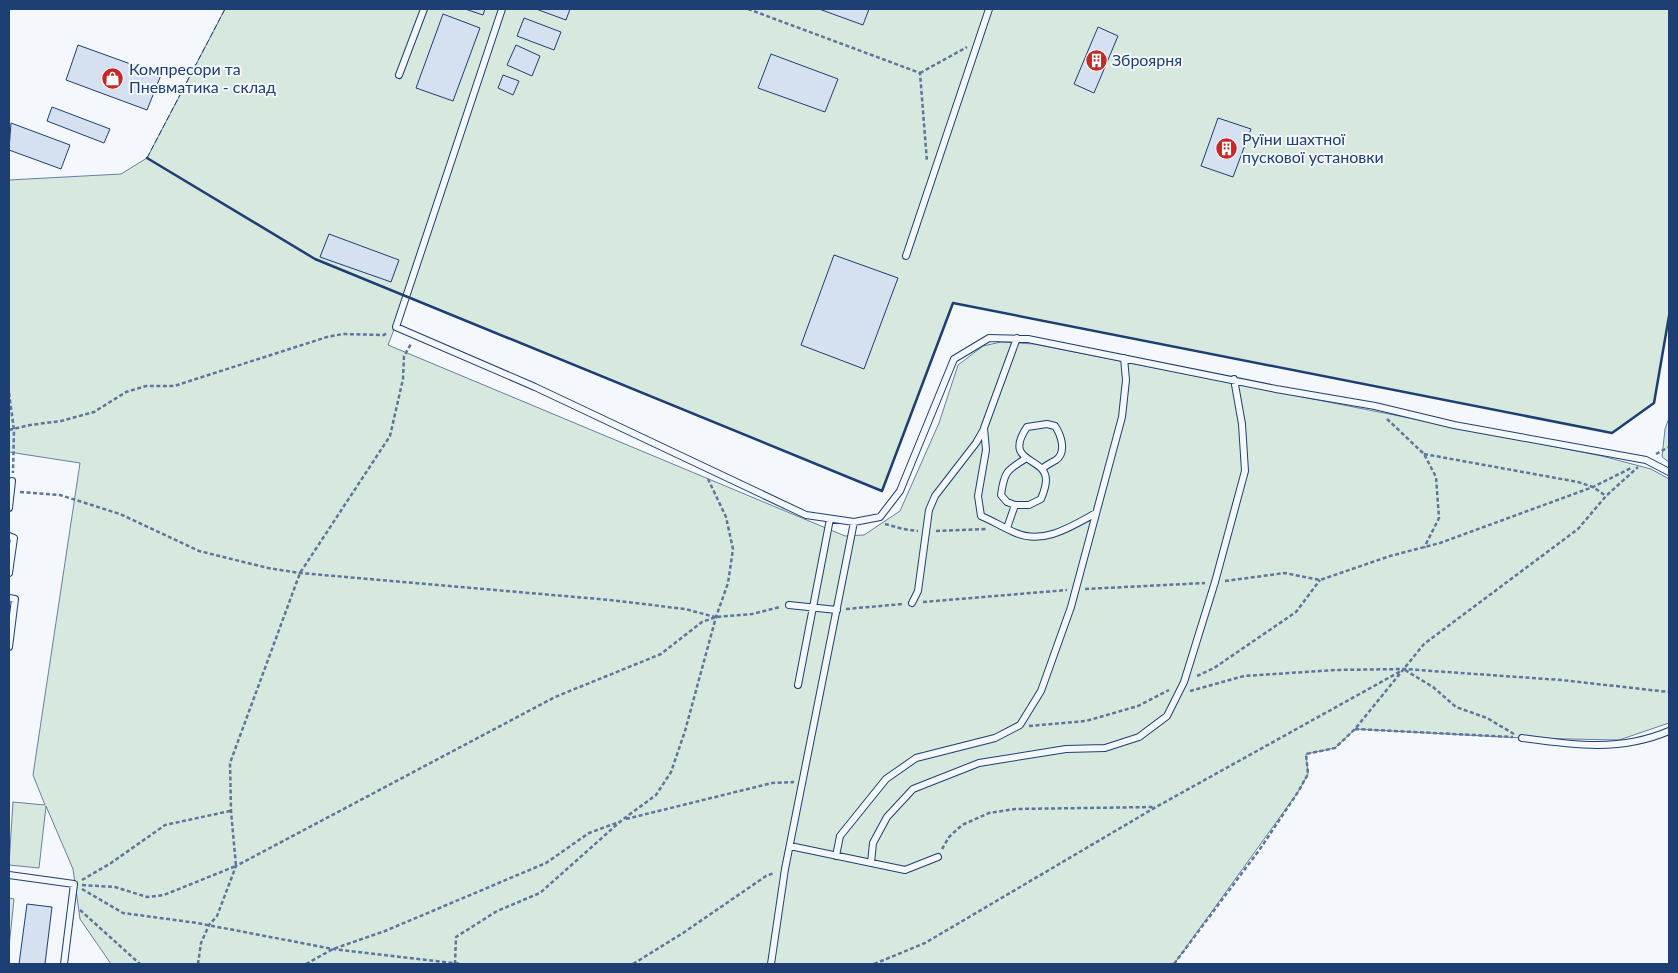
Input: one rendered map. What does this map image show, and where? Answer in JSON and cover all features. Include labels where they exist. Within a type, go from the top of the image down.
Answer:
[{"type":"lane","points":[[399,74],[424,9]]},
{"type":"lane","points":[[502,9],[396,328],[535,387],[806,515],[854,522],[880,517],[900,491],[954,359],[989,338],[1017,338],[1234,379],[1276,389],[1376,406],[1454,425],[1649,458],[1669,472]]},
{"type":"lane","points":[[906,256],[989,9]]},
{"type":"lane","points":[[912,604],[918,591],[929,510],[935,496],[976,443],[984,428],[1017,338]]},
{"type":"lane","points":[[836,856],[840,836],[886,779],[916,758],[995,738],[1020,725],[1041,691],[1075,590],[1122,417],[1126,380],[1124,358]]},
{"type":"lane","points":[[871,863],[874,843],[887,818],[913,789],[979,763],[1066,748],[1105,748],[1139,737],[1167,716],[1179,694],[1215,582],[1245,471],[1242,424],[1234,379]]},
{"type":"lane","points":[[1025,459],[1010,467],[1005,474],[1001,495],[1007,502],[1015,505],[1029,505],[1041,499],[1046,479],[1042,469],[1025,459],[1019,444],[1027,427],[1046,424],[1055,426],[1060,432],[1062,452],[1058,459],[1042,469]]},
{"type":"lane","points":[[984,428],[986,450],[978,496],[981,516],[1017,534],[1036,538],[1057,533],[1096,513]]},
{"type":"lane","points":[[9,508],[12,481]]},
{"type":"lane","points":[[1004,527],[1015,505]]},
{"type":"lane","points":[[798,685],[830,518]]},
{"type":"lane","points":[[771,964],[790,846],[854,522]]},
{"type":"lane","points":[[9,536],[14,538],[9,573]]},
{"type":"lane","points":[[9,598],[15,599],[9,647]]},
{"type":"lane","points":[[789,605],[837,610]]},
{"type":"lane","points":[[1522,738],[1609,746],[1636,743],[1669,731]]},
{"type":"lane","points":[[790,846],[905,870],[938,857]]},
{"type":"lane","points":[[9,875],[74,884],[64,964]]},
{"type":"path","points":[[748,9],[920,73],[978,41]]},
{"type":"path","points":[[920,73],[927,170]]},
{"type":"path","points":[[9,430],[94,412],[126,392],[146,386],[174,386],[301,344],[343,334],[384,335],[396,328]]},
{"type":"path","points":[[198,964],[201,943],[209,925],[217,916],[236,866],[231,811],[230,763],[300,573],[390,436],[403,379],[404,356],[415,336]]},
{"type":"path","points":[[9,393],[14,430],[12,481]]},
{"type":"path","points":[[1376,406],[1406,439],[1424,454],[1436,477],[1439,518],[1424,548]]},
{"type":"path","points":[[837,610],[1075,590],[1215,582],[1285,573],[1320,580],[1390,556],[1424,548],[1593,487],[1669,447]]},
{"type":"path","points":[[1424,454],[1546,475],[1593,487],[1606,496]]},
{"type":"path","points":[[1174,964],[1260,849],[1298,792],[1308,774],[1306,754],[1335,748],[1355,729],[1364,714],[1404,670],[1424,644],[1578,529],[1606,496],[1649,458]]},
{"type":"path","points":[[455,964],[456,937],[497,911],[540,893],[622,820],[656,795],[671,772],[685,731],[716,617],[728,583],[733,549],[726,517],[701,465]]},
{"type":"path","points":[[11,491],[60,495],[120,514],[199,551],[268,568],[300,573],[610,600],[685,609],[716,617]]},
{"type":"path","points":[[880,517],[886,525],[927,532],[1004,527]]},
{"type":"path","points":[[74,884],[115,887],[147,897],[164,895],[236,866],[555,697],[660,654],[702,622],[716,617],[752,614],[789,605]]},
{"type":"path","points":[[1179,694],[1244,676],[1335,670],[1404,670],[1562,680],[1669,692]]},
{"type":"path","points":[[1404,670],[1433,687],[1456,706],[1487,718],[1522,738]]},
{"type":"path","points":[[874,964],[925,942],[1156,807],[1404,670]]},
{"type":"path","points":[[1355,729],[1522,738]]},
{"type":"path","points":[[306,964],[333,949],[385,931],[546,863],[589,833],[622,820],[639,814],[772,783],[803,782]]},
{"type":"path","points":[[938,857],[948,837],[962,825],[989,813],[1015,809],[1156,807]]},
{"type":"path","points":[[74,884],[111,863],[165,825],[231,811]]},
{"type":"path","points":[[633,964],[683,933],[766,876],[786,869]]},
{"type":"path","points":[[74,884],[123,913],[209,925],[333,949],[461,964]]},
{"type":"path","points":[[72,902],[140,964]]},
{"type":"shaded area","points":[[225,9],[1669,9],[1669,316],[1654,403],[1612,433],[953,303],[882,491],[407,296],[388,345],[845,536],[864,535],[900,511],[939,423],[958,365],[983,346],[1001,342],[1034,344],[1602,456],[1651,469],[1669,479],[1669,723],[1619,740],[1522,738],[1355,729],[1335,748],[1306,754],[1308,774],[1298,792],[1174,964],[111,964],[80,919],[73,869],[46,806],[39,868],[9,865],[13,802],[45,805],[33,775],[80,463],[9,452],[9,180],[121,174],[147,158]]},
{"type":"shaded area","points":[[1669,418],[1669,462],[1662,457],[1665,429]]},
{"type":"shaded area","points":[[9,898],[14,899],[9,947]]},
{"type":"building","points":[[465,9],[485,9],[483,15]]},
{"type":"building","points":[[536,9],[570,9],[566,20]]},
{"type":"building","points":[[819,9],[869,9],[863,25]]},
{"type":"building","points":[[443,14],[480,28],[453,101],[416,88]]},
{"type":"building","points":[[524,18],[561,32],[554,50],[517,36]]},
{"type":"building","name":"Зброярня","points":[[1098,27],[1118,36],[1094,93],[1074,84]]},
{"type":"building","name":"Компресори та Пневматика - склад","points":[[78,45],[161,75],[147,110],[66,80]]},
{"type":"building","points":[[516,45],[540,56],[532,76],[507,65]]},
{"type":"building","points":[[771,54],[838,79],[825,112],[758,88]]},
{"type":"building","points":[[503,75],[519,81],[513,95],[498,88]]},
{"type":"building","points":[[52,107],[110,129],[104,143],[47,121]]},
{"type":"building","name":"Руїни шахтної пускової установки","points":[[1218,118],[1251,129],[1233,177],[1201,166]]},
{"type":"building","points":[[11,123],[70,145],[61,169],[9,150]]},
{"type":"building","points":[[329,234],[399,260],[391,282],[320,257]]},
{"type":"building","points":[[834,255],[898,278],[864,369],[801,345]]},
{"type":"building","points":[[27,904],[52,907],[45,964],[19,964]]},
{"type":"fence","points":[[147,158],[225,9]]},
{"type":"wall","points":[[147,158],[315,259],[882,491],[953,303],[1612,433],[1654,403],[1669,316]]},
{"type":"place","name":"Зброярня","points":[[1096,60]]},
{"type":"place","name":"Компресори та Пневматика - склад","points":[[113,78]]},
{"type":"place","name":"Руїни шахтної пускової установки","points":[[1226,148]]}]
